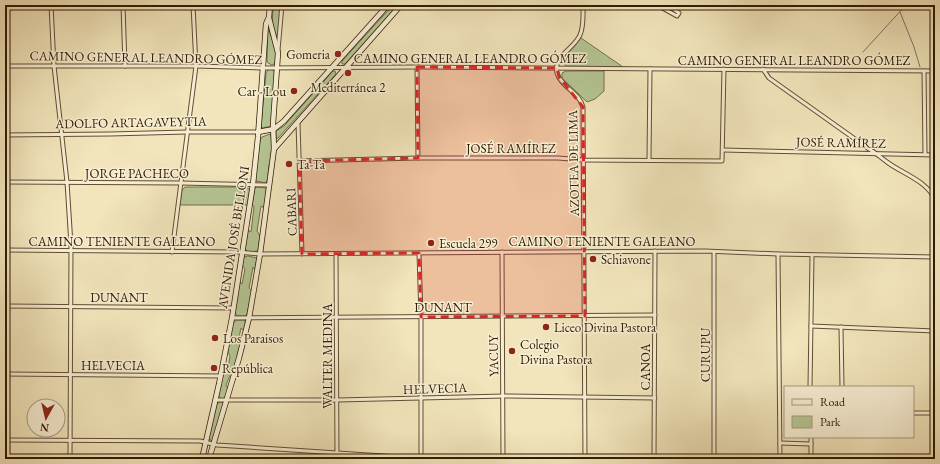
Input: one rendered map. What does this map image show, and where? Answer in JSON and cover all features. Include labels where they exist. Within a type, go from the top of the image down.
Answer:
[{"type":"main road","name":"AVENIDA JOSÉ BELLONI","points":[[209,459],[227,400],[249,318],[260,254],[274,149],[278,52],[270,28],[270,5]]},
{"type":"main road","points":[[258,132],[274,129],[284,121],[388,5]]},
{"type":"main road","points":[[274,149],[401,5]]},
{"type":"main road","name":"AVENIDA JOSÉ BELLONI","points":[[202,459],[216,400],[232,318],[253,184],[266,24],[269,17]]},
{"type":"street","points":[[52,5],[54,66],[67,182],[71,250],[70,459]]},
{"type":"street","points":[[5,8],[57,5]]},
{"type":"street","points":[[123,5],[125,66]]},
{"type":"street","points":[[172,252],[196,66],[193,5]]},
{"type":"street","name":"AVENIDA JOSÉ BELLONI","points":[[278,52],[282,5]]},
{"type":"street","points":[[526,5],[583,5],[580,34],[575,43],[559,59],[557,68]]},
{"type":"street","points":[[657,5],[667,12],[677,16],[679,13],[668,5]]},
{"type":"street","name":"CAMINO GENERAL LEANDRO GÓMEZ","points":[[5,66],[196,66],[263,68],[417,67],[935,71]]},
{"type":"street","points":[[417,67],[418,158]]},
{"type":"street","name":"AZOTEA DE LIMA","points":[[557,68],[559,77],[583,104],[585,459]]},
{"type":"street","points":[[649,160],[650,69]]},
{"type":"street","points":[[723,150],[724,69]]},
{"type":"street","points":[[763,69],[769,78],[869,149],[877,153],[887,162],[916,179],[933,194],[935,201]]},
{"type":"street","points":[[924,71],[924,154]]},
{"type":"street","name":"CABARI","points":[[298,121],[302,254]]},
{"type":"street","name":"ADOLFO ARTAGAVEYTIA","points":[[5,134],[258,132]]},
{"type":"street","name":"JOSÉ RAMÍREZ","points":[[299,161],[418,158],[558,158],[583,160],[722,161],[723,150],[935,155]]},
{"type":"street","name":"JORGE PACHECO","points":[[5,182],[269,185]]},
{"type":"street","points":[[934,257],[935,218]]},
{"type":"street","name":"CAMINO TENIENTE GALEANO","points":[[5,250],[242,252],[260,254],[655,251],[934,257]]},
{"type":"street","name":"CANOA","points":[[654,459],[655,251]]},
{"type":"street","name":"YACUY","points":[[502,252],[504,396],[503,459]]},
{"type":"street","name":"CURUPU","points":[[714,252],[714,459]]},
{"type":"street","points":[[419,253],[422,398],[421,458]]},
{"type":"street","name":"WALTER MEDINA","points":[[336,254],[338,400],[337,459]]},
{"type":"street","points":[[778,254],[780,459]]},
{"type":"street","points":[[810,386],[812,255]]},
{"type":"street","name":"DUNANT","points":[[5,306],[233,308]]},
{"type":"street","name":"DUNANT","points":[[232,318],[655,315]]},
{"type":"street","points":[[811,326],[935,331]]},
{"type":"street","points":[[841,328],[842,386]]},
{"type":"street","name":"HELVECIA","points":[[5,374],[221,376]]},
{"type":"street","name":"HELVECIA","points":[[216,400],[338,400],[504,396],[655,398]]},
{"type":"street","points":[[914,413],[935,413]]},
{"type":"street","points":[[811,438],[811,459]]},
{"type":"street","points":[[5,440],[206,442],[214,445],[428,459]]},
{"type":"street","points":[[780,443],[811,444]]},
{"type":"highlighted area","points":[[417,67],[557,68],[559,77],[583,107],[585,316],[421,317],[419,253],[302,254],[299,161],[418,158]]},
{"type":"green space","points":[[393,5],[398,5],[345,64],[342,64],[342,61]]},
{"type":"green space","points":[[276,6],[280,7],[278,39],[272,26],[273,8]]},
{"type":"green space","points":[[268,21],[270,34],[277,51],[276,63],[272,65],[267,61]]},
{"type":"green space","points":[[581,38],[623,67],[566,66],[563,59]]},
{"type":"green space","points":[[271,69],[275,72],[272,126],[262,128],[266,73]]},
{"type":"green space","points":[[333,71],[335,71],[336,74],[276,139],[276,131],[284,126]]},
{"type":"green space","points":[[566,71],[604,71],[604,91],[595,99],[587,102],[562,78],[562,73]]},
{"type":"green space","points":[[270,134],[273,155],[269,165],[269,176],[266,183],[256,181],[255,178],[260,140],[262,137]]},
{"type":"green space","points":[[185,187],[246,187],[250,190],[248,205],[180,205],[182,190]]},
{"type":"green space","points":[[255,187],[267,188],[264,208],[261,206],[257,231],[260,236],[258,251],[249,252],[245,249],[248,230],[251,232],[254,207],[252,204]]},
{"type":"green space","points":[[248,256],[257,258],[255,270],[253,267],[249,288],[252,291],[247,314],[245,316],[238,316],[235,313],[239,281],[242,284],[245,269],[242,265],[244,257]]},
{"type":"green space","points":[[237,320],[244,320],[246,323],[244,331],[241,328],[238,342],[241,346],[233,376],[231,373],[226,385],[228,389],[226,397],[222,399],[218,395],[224,366],[228,369],[230,356],[228,352],[232,324]]},
{"type":"green space","points":[[221,402],[224,403],[213,441],[208,439],[216,404]]},
{"type":"waterway","points":[[863,52],[906,5]]},
{"type":"waterway","points":[[900,12],[920,67]]},
{"type":"place","name":"Gomeria","points":[[338,54]]},
{"type":"place","name":"Mediterránea 2","points":[[348,73]]},
{"type":"place","name":"Car - Lou","points":[[294,91]]},
{"type":"place","name":"Ta-Ta","points":[[289,164]]},
{"type":"place","name":"Escuela 299","points":[[431,243]]},
{"type":"place","name":"Schiavone","points":[[593,259]]},
{"type":"place","name":"Liceo Divina Pastora","points":[[546,327]]},
{"type":"place","name":"Los Paraisos","points":[[215,338]]},
{"type":"place","name":"Colegio Divina Pastora","points":[[512,351]]},
{"type":"place","name":"República","points":[[214,368]]}]
